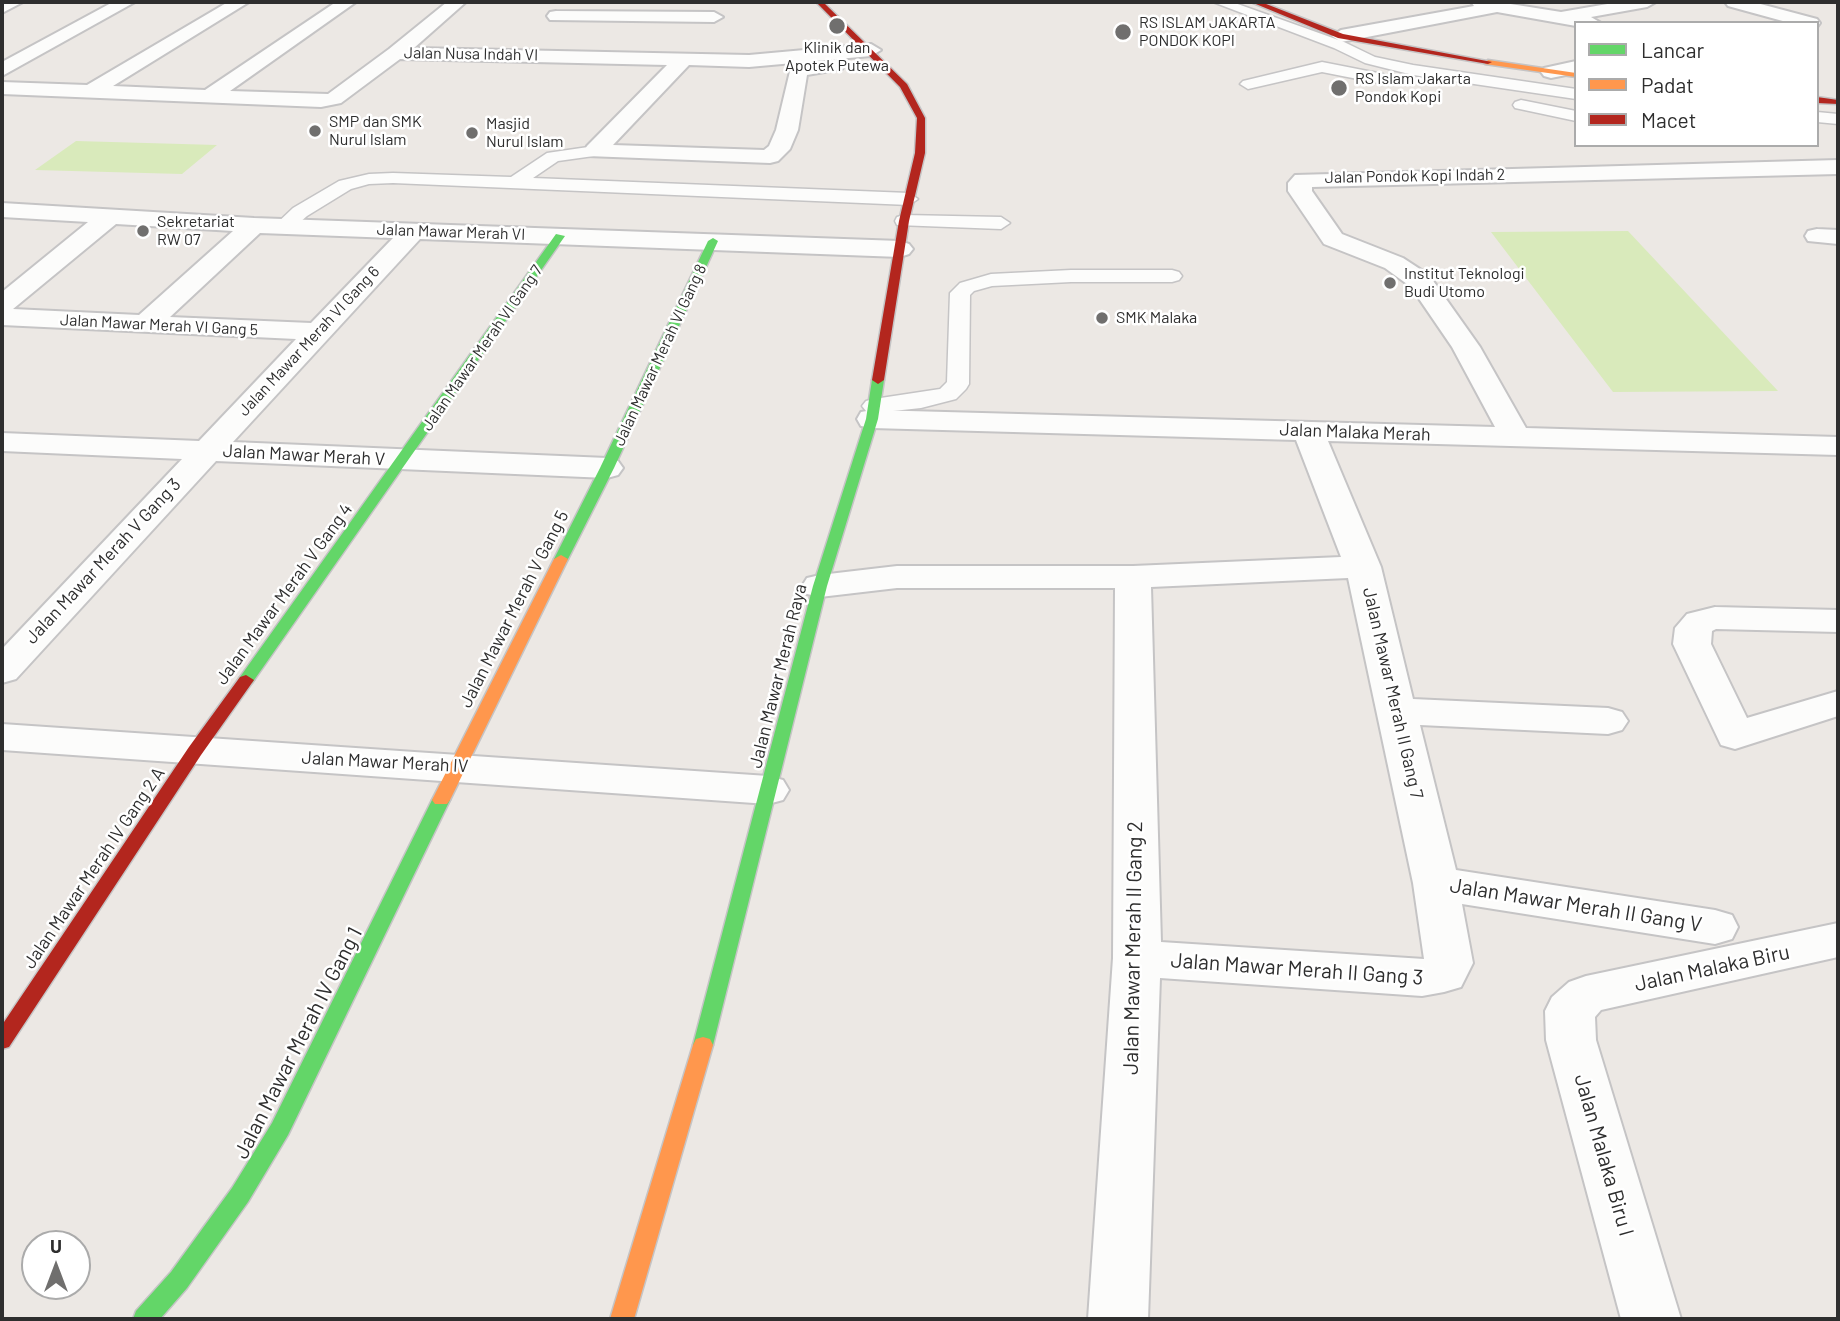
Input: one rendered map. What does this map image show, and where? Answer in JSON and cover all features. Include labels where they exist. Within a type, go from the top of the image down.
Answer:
[{"type":"street","points":[[2,8],[14,2]]},
{"type":"street","points":[[2,70],[126,2]]},
{"type":"street","points":[[90,92],[240,2]]},
{"type":"street","points":[[210,96],[347,2]]},
{"type":"street","points":[[396,53],[457,2]]},
{"type":"street","points":[[700,2],[735,37],[749,61]]},
{"type":"street","name":"Jalan Mawar Merah Raya","points":[[622,1319],[713,1013],[820,586],[873,412],[904,221],[920,153],[920,118],[904,86],[876,55],[819,2]]},
{"type":"street","points":[[1255,2],[1341,36],[1387,46],[1574,75]]},
{"type":"street","points":[[1559,18],[1647,2]]},
{"type":"street","points":[[1734,2],[1809,21]]},
{"type":"street","points":[[1341,36],[1489,4],[1579,21]]},
{"type":"street","points":[[524,55],[562,9],[714,17]]},
{"type":"street","name":"Jalan Nusa Indah VI","points":[[2,88],[321,101],[334,99],[396,53],[749,61],[876,55]]},
{"type":"street","points":[[595,151],[748,158],[770,156],[779,149],[787,130],[798,71],[802,68],[876,55]]},
{"type":"street","points":[[595,151],[682,60]]},
{"type":"street","points":[[1551,72],[1574,67]]},
{"type":"street","points":[[1819,100],[1838,102]]},
{"type":"street","name":"Jalan Pondok Kopi Indah 2","points":[[1516,437],[1466,347],[1420,281],[1394,263],[1333,239],[1300,191],[1303,180],[1838,167]]},
{"type":"street","name":"Jalan Mawar Merah VI","points":[[2,210],[254,225],[900,249]]},
{"type":"street","points":[[2,305],[108,218]]},
{"type":"street","points":[[146,324],[254,225]]},
{"type":"street","name":"Jalan Mawar Merah VI Gang 6","points":[[205,451],[413,231]]},
{"type":"street","name":"Jalan Mawar Merah VI Gang 7","points":[[404,460],[560,236]]},
{"type":"street","name":"Jalan Mawar Merah VI Gang 8","points":[[607,468],[712,241]]},
{"type":"street","name":"Jalan Mawar Merah VI Gang 5","points":[[2,317],[317,332]]},
{"type":"street","name":"Jalan Malaka Merah","points":[[873,412],[1308,431],[1838,446]]},
{"type":"street","name":"Jalan Mawar Merah II Gang 7","points":[[1308,431],[1363,567],[1436,883],[1449,963]]},
{"type":"street","points":[[2,468],[16,442]]},
{"type":"street","name":"Jalan Mawar Merah V","points":[[16,442],[607,468]]},
{"type":"street","name":"Jalan Mawar Merah V Gang 3","points":[[2,671],[205,451]]},
{"type":"street","name":"Jalan Mawar Merah V Gang 4","points":[[195,751],[404,460]]},
{"type":"street","name":"Jalan Mawar Merah V Gang 5","points":[[457,766],[607,468]]},
{"type":"street","points":[[820,586],[897,577],[1133,577],[1363,567]]},
{"type":"street","name":"Jalan Mawar Merah II Gang 2","points":[[1118,1319],[1137,958],[1133,577]]},
{"type":"street","points":[[1838,621],[1715,618],[1700,621],[1694,628],[1692,644],[1735,736],[1838,703]]},
{"type":"street","points":[[1398,711],[1608,721]]},
{"type":"street","name":"Jalan Mawar Merah IV","points":[[2,737],[457,766],[768,790]]},
{"type":"street","name":"Jalan Mawar Merah IV Gang 2 A","points":[[2,1041],[195,751]]},
{"type":"street","name":"Jalan Mawar Merah IV Gang 1","points":[[145,1319],[178,1280],[240,1195],[280,1129],[394,900],[457,766]]},
{"type":"street","name":"Jalan Mawar Merah II Gang V","points":[[1436,883],[1715,928]]},
{"type":"street","name":"Jalan Malaka Biru","points":[[1586,995],[1837,944]]},
{"type":"street","name":"Jalan Mawar Merah II Gang 3","points":[[1137,958],[1422,978],[1444,974],[1449,963]]},
{"type":"street","name":"Jalan Malaka Biru I","points":[[1586,995],[1570,1011],[1571,1040],[1651,1319]]},
{"type":"lane","points":[[1220,2],[1339,45],[1370,60],[1413,70],[1574,94]]},
{"type":"lane","points":[[1248,84],[1322,67],[1370,60]]},
{"type":"lane","points":[[1322,67],[1455,93]]},
{"type":"lane","points":[[1509,103],[1574,116]]},
{"type":"lane","points":[[1819,117],[1838,119]]},
{"type":"lane","points":[[517,181],[553,156],[595,151]]},
{"type":"lane","points":[[284,226],[300,212],[345,185],[369,179],[517,181],[909,199]]},
{"type":"lane","points":[[904,221],[1001,223]]},
{"type":"lane","points":[[873,412],[948,394],[958,384],[960,293],[967,287],[991,280],[1044,277],[1171,276]]},
{"type":"green space","points":[[76,141],[217,145],[182,174],[35,170]]},
{"type":"green space","points":[[1628,231],[1778,391],[1613,392],[1491,232]]},
{"type":"traffic: fast","points":[[246,680],[560,236]]},
{"type":"traffic: fast","points":[[561,559],[607,468],[713,241]]},
{"type":"traffic: fast","points":[[703,1045],[820,586],[872,419],[878,380]]},
{"type":"traffic: fast","points":[[145,1319],[179,1280],[240,1195],[280,1129],[441,800]]},
{"type":"traffic: slow","points":[[1488,62],[1574,75]]},
{"type":"traffic: slow","points":[[441,800],[561,559]]},
{"type":"traffic: slow","points":[[622,1319],[703,1045]]},
{"type":"traffic: jam","points":[[819,2],[904,86],[921,118],[920,153],[904,221],[878,380]]},
{"type":"traffic: jam","points":[[1255,2],[1341,36],[1488,62]]},
{"type":"traffic: jam","points":[[1819,100],[1838,102]]},
{"type":"traffic: jam","points":[[2,1041],[195,751],[246,680]]},
{"type":"place","name":"Klinik dan Apotek Putewa","points":[[837,26]]},
{"type":"place","name":"RS ISLAM JAKARTA PONDOK KOPI","points":[[1123,32]]},
{"type":"place","name":"RS Islam Jakarta Pondok Kopi","points":[[1339,88]]},
{"type":"place","name":"SMP dan SMK Nurul Islam","points":[[315,131]]},
{"type":"place","name":"Masjid Nurul Islam","points":[[472,133]]},
{"type":"place","name":"Sekretariat RW 07","points":[[143,231]]},
{"type":"place","name":"Institut Teknologi Budi Utomo","points":[[1390,283]]},
{"type":"place","name":"SMK Malaka","points":[[1102,318]]}]
